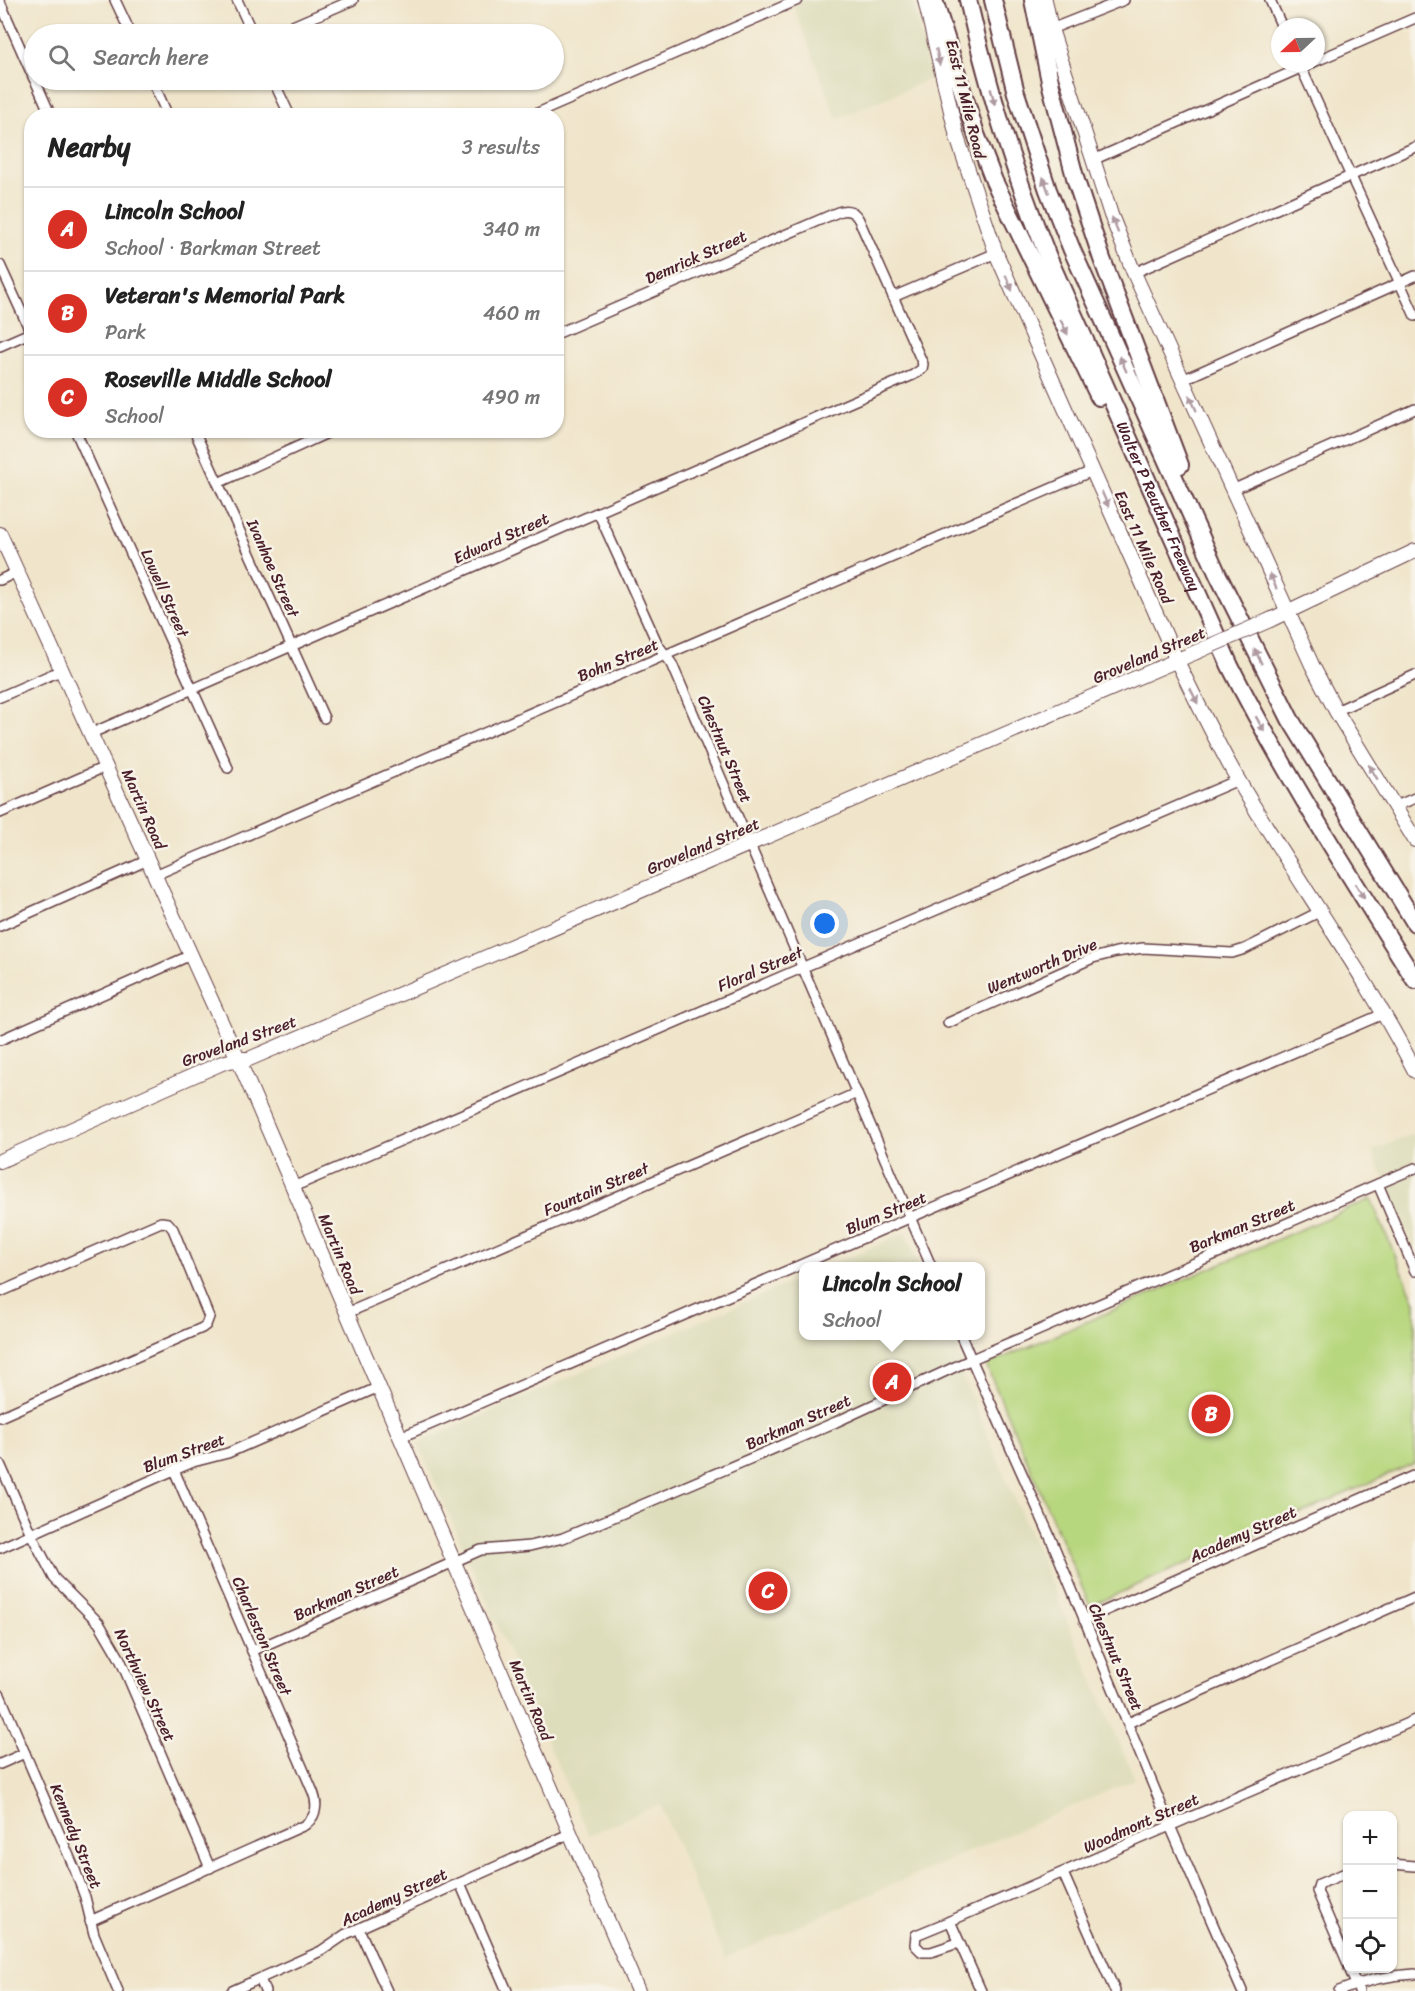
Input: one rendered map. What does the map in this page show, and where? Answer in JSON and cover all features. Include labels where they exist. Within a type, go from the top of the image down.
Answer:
[{"type":"highway","points":[[934,0],[976,134],[994,181],[1097,394],[1117,432],[1148,480]]},
{"type":"highway","name":"Walter P Reuther Freeway","points":[[968,0],[989,85],[1023,195],[1048,257],[1230,666],[1303,798],[1415,980]]},
{"type":"highway","name":"Walter P Reuther Freeway","points":[[993,0],[1016,93],[1048,190],[1113,341],[1234,608],[1299,736],[1415,923]]},
{"type":"highway","points":[[1033,0],[1053,96],[1076,181],[1177,458],[1228,571],[1234,608]]},
{"type":"street","points":[[115,0],[126,24]]},
{"type":"street","points":[[237,0],[248,24]]},
{"type":"street","points":[[297,24],[353,0]]},
{"type":"street","points":[[549,108],[798,0]]},
{"type":"street","name":"East 11 Mile Road","points":[[925,0],[957,137],[996,253],[1177,661],[1238,780],[1321,911],[1415,1071]]},
{"type":"street","points":[[1045,0],[1051,29],[1111,215],[1134,273],[1287,613],[1336,711],[1415,840]]},
{"type":"street","points":[[1051,29],[1124,0]]},
{"type":"street","points":[[1270,0],[1278,18]]},
{"type":"street","points":[[0,2],[24,55]]},
{"type":"street","points":[[1325,57],[1415,18]]},
{"type":"street","points":[[1094,160],[1285,72]]},
{"type":"street","points":[[1303,72],[1415,316]]},
{"type":"street","points":[[40,90],[48,108]]},
{"type":"street","points":[[156,90],[164,108]]},
{"type":"street","points":[[278,90],[286,108]]},
{"type":"street","points":[[1134,273],[1415,147]]},
{"type":"street","name":"Demrick Street","points":[[564,331],[843,210],[856,215],[859,220],[893,297]]},
{"type":"street","points":[[893,297],[996,253]]},
{"type":"street","points":[[0,266],[24,318]]},
{"type":"street","points":[[1182,380],[1415,276]]},
{"type":"street","name":"Edward Street","points":[[92,733],[913,375],[922,369],[921,359],[893,297]]},
{"type":"street","points":[[0,346],[24,336]]},
{"type":"street","points":[[1232,490],[1415,409]]},
{"type":"street","name":"Lowell Street","points":[[79,438],[228,768]]},
{"type":"street","name":"Ivanhoe Street","points":[[198,438],[324,718]]},
{"type":"street","points":[[218,483],[308,438]]},
{"type":"street","name":"Bohn Street","points":[[155,875],[1092,471]]},
{"type":"street","name":"Chestnut Street","points":[[598,512],[658,645],[672,664],[929,1262]]},
{"type":"street","name":"Martin Road","points":[[0,534],[238,1059],[638,1991]]},
{"type":"street","name":"Groveland Street","points":[[0,1161],[222,1063],[249,1059],[1177,661],[1287,613],[1415,551]]},
{"type":"street","points":[[0,580],[17,572]]},
{"type":"street","points":[[0,697],[62,670]]},
{"type":"street","points":[[1336,711],[1415,675]]},
{"type":"street","points":[[0,813],[106,766]]},
{"type":"street","name":"Floral Street","points":[[293,1187],[1238,780]]},
{"type":"street","points":[[1394,807],[1415,798]]},
{"type":"street","points":[[0,926],[148,860]]},
{"type":"street","name":"Wentworth Drive","points":[[948,1023],[1093,958],[1143,948],[1232,953],[1245,949],[1321,911]]},
{"type":"street","points":[[0,1040],[191,955]]},
{"type":"street","name":"Blum Street","points":[[809,1262],[1383,1014]]},
{"type":"street","name":"Fountain Street","points":[[347,1313],[857,1093]]},
{"type":"street","name":"Barkman Street","points":[[252,1651],[481,1550],[530,1546],[563,1538],[836,1422],[972,1359],[1415,1168]]},
{"type":"street","points":[[1378,1184],[1415,1270]]},
{"type":"street","points":[[0,1292],[146,1227],[165,1222],[173,1229],[208,1312],[208,1321],[202,1328],[0,1417]]},
{"type":"street","name":"Blum Street","points":[[400,1437],[799,1266]]},
{"type":"street","name":"Chestnut Street","points":[[964,1340],[1051,1539],[1170,1826],[1242,1991]]},
{"type":"street","name":"Blum Street","points":[[0,1548],[192,1462],[228,1453],[379,1387]]},
{"type":"street","name":"Northview Street","points":[[0,1464],[31,1534],[54,1578],[99,1623],[117,1652],[210,1868]]},
{"type":"street","name":"Charleston Street","points":[[174,1470],[316,1800],[314,1814],[305,1825],[210,1868]]},
{"type":"street","name":"Academy Street","points":[[1083,1620],[1415,1475]]},
{"type":"street","points":[[1128,1723],[1415,1597]]},
{"type":"street","name":"Kennedy Street","points":[[0,1695],[75,1870],[85,1897],[90,1921],[118,1991]]},
{"type":"street","name":"Woodmont Street","points":[[958,1943],[931,1952],[922,1952],[915,1945],[916,1935],[1064,1873],[1415,1719]]},
{"type":"street","points":[[0,1764],[25,1753]]},
{"type":"street","name":"Academy Street","points":[[232,1991],[321,1951],[346,1934],[570,1833]]},
{"type":"street","points":[[1397,1864],[1415,1866]]},
{"type":"street","points":[[90,1921],[210,1868]]},
{"type":"street","points":[[1064,1873],[1114,1991]]},
{"type":"street","points":[[1343,1874],[1319,1884],[1317,1891],[1343,1954]]},
{"type":"street","points":[[460,1883],[507,1991]]},
{"type":"street","points":[[950,1921],[981,1991]]},
{"type":"street","points":[[359,1929],[387,1991]]},
{"type":"street","points":[[1351,1973],[1358,1987]]},
{"type":"street","points":[[1339,1991],[1402,1974],[1415,1974]]},
{"type":"street","points":[[260,1978],[265,1991]]},
{"type":"shaded area","points":[[791,0],[913,0],[930,79],[837,119]]},
{"type":"shaded area","points":[[1415,1133],[1415,1250],[1372,1151]]},
{"type":"shaded area","points":[[905,1233],[918,1262],[836,1262]]},
{"type":"shaded area","points":[[799,1279],[799,1340],[952,1340],[965,1370],[961,1373],[1135,1779],[725,1958],[660,1804],[588,1835],[418,1443]]},
{"type":"green space","points":[[1371,1199],[1415,1302],[1415,1463],[1090,1606],[986,1365]]},
{"type":"place","name":"Lincoln School","points":[[892,1382]]},
{"type":"place","name":"Veteran's Memorial Park","points":[[1211,1414]]},
{"type":"place","name":"Roseville Middle School","points":[[768,1591]]}]
